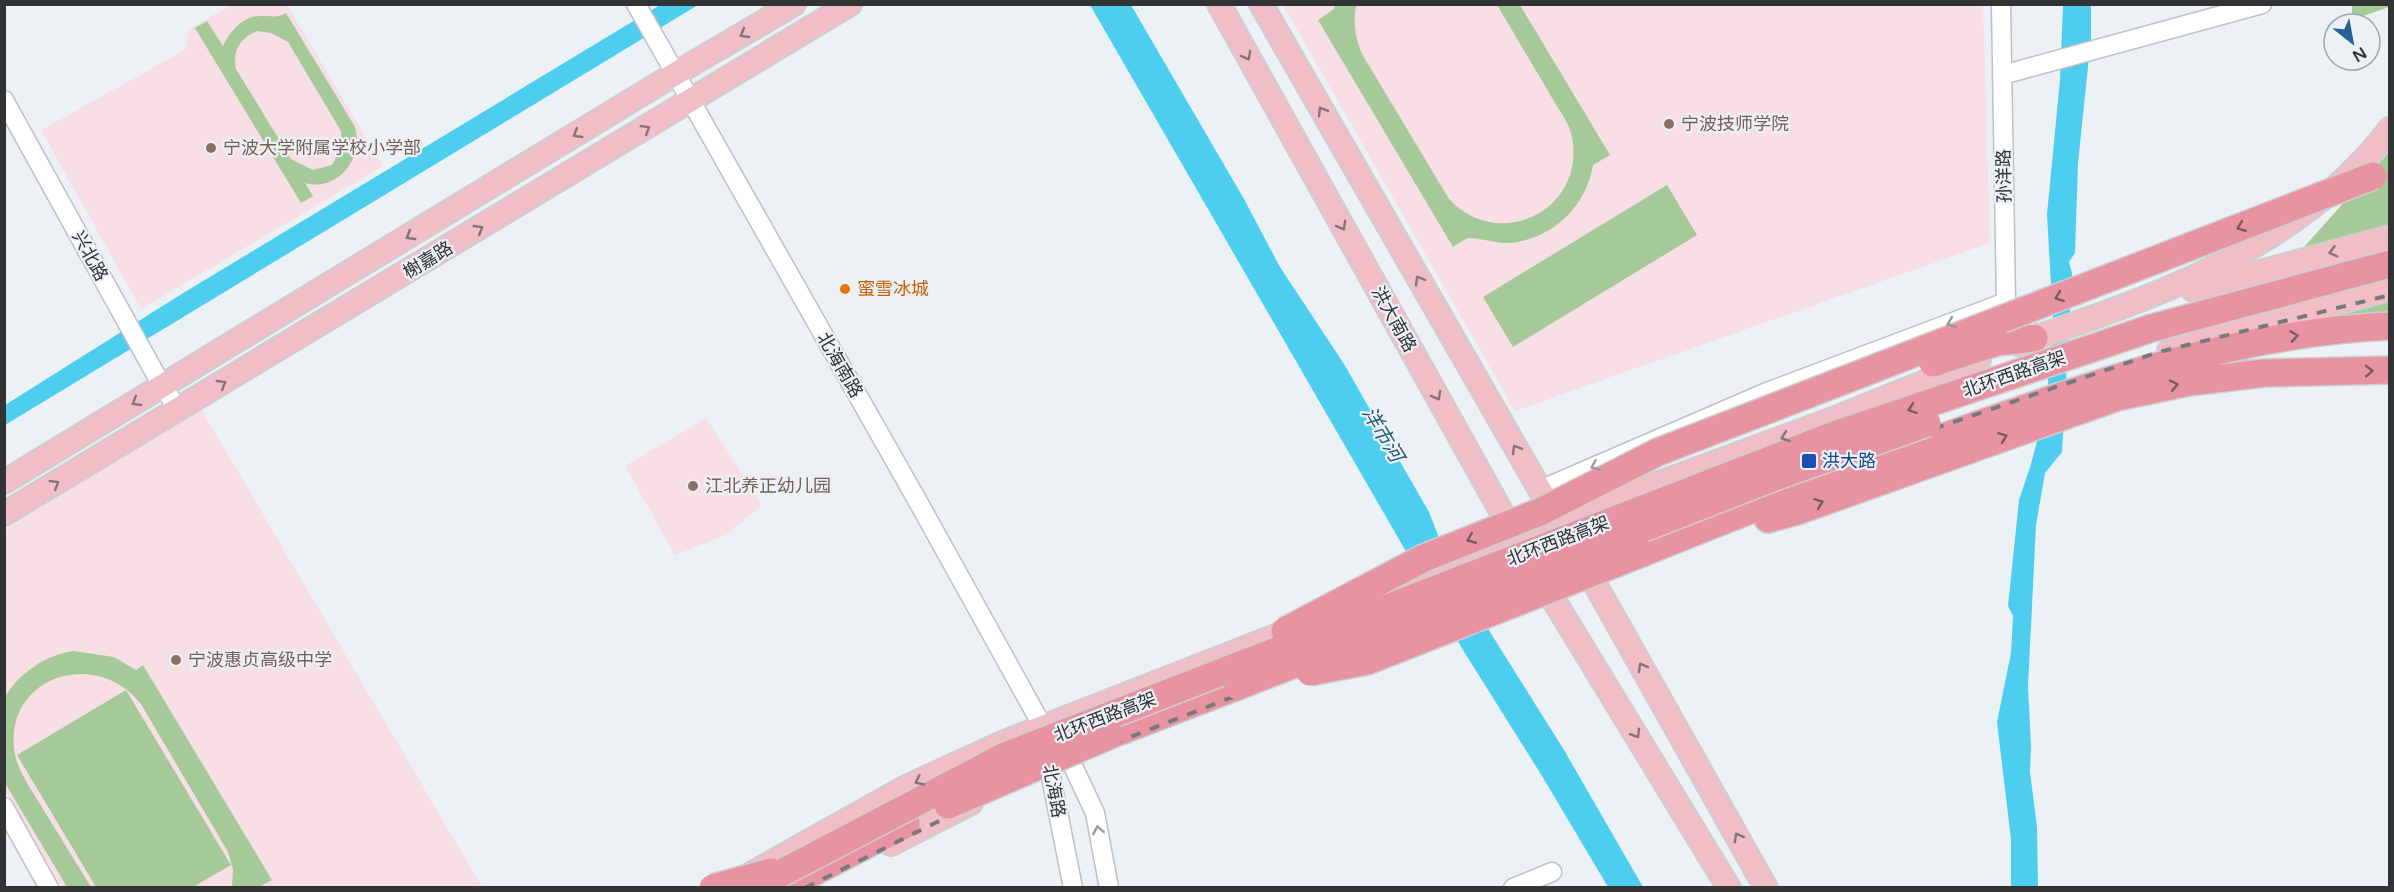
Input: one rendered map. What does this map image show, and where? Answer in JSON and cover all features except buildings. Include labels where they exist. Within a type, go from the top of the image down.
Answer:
[{"type":"highway","points":[[1546,508],[1669,447],[2390,169]]},
{"type":"highway","name":"北环西路高架","points":[[792,882],[1005,756],[1194,682],[1834,435],[2151,328],[2390,264]]},
{"type":"highway","name":"北环西路高架","points":[[753,888],[792,882],[884,835],[974,793],[1097,740],[1780,475],[2157,340],[2390,279]]},
{"type":"highway","points":[[1238,686],[1367,661],[1817,482],[2134,372],[2246,342],[2355,327],[2390,326]]},
{"type":"highway","points":[[1194,682],[1342,599],[1424,558],[1546,508],[1905,372],[1997,342],[2034,338]]},
{"type":"highway","points":[[1642,553],[1797,511],[2117,397],[2189,382],[2264,374],[2390,370]]},
{"type":"highway","points":[[713,888],[792,882]]},
{"type":"main road","name":"榭嘉路","points":[[4,482],[159,381],[672,69],[794,4]]},
{"type":"main road","name":"榭嘉路","points":[[4,514],[691,102],[850,4]]},
{"type":"main road","name":"洪大南路","points":[[1219,4],[1517,540],[1729,888]]},
{"type":"main road","points":[[1261,4],[1546,508],[1583,562],[1766,888]]},
{"type":"main road","points":[[727,888],[906,787],[1002,743],[1517,540],[1546,508],[1833,418],[2034,338],[2107,313],[2206,272],[2252,249],[2343,182],[2390,129]]},
{"type":"main road","points":[[2107,313],[2390,237]]},
{"type":"main road","points":[[792,882],[974,802],[1436,622],[1583,562],[1963,418],[2242,328],[2390,289]]},
{"type":"street","name":"北海南路","points":[[636,4],[1043,727]]},
{"type":"street","name":"孙洋路","points":[[2001,4],[2006,302]]},
{"type":"street","points":[[2002,75],[2262,4]]},
{"type":"street","name":"兴北路","points":[[4,100],[159,381],[178,410]]},
{"type":"street","points":[[1546,508],[1767,392],[2006,302],[2034,338]]},
{"type":"street","name":"北海路","points":[[1043,727],[1072,764],[1095,813],[1109,888]]},
{"type":"street","name":"北海路","points":[[1043,727],[1049,773],[1073,888]]},
{"type":"street","points":[[4,807],[48,888]]},
{"type":"street","points":[[1513,888],[1552,872]]},
{"type":"shaded area","name":"宁波大学附属学校小学部","points":[[231,5],[287,5],[383,166],[141,309],[41,130],[185,50],[189,29]]},
{"type":"shaded area","name":"宁波技师学院","points":[[1283,5],[1983,5],[1990,243],[1515,411]]},
{"type":"shaded area","name":"宁波惠贞高级中学","points":[[200,407],[482,887],[61,887],[5,790],[4,531]]},
{"type":"shaded area","name":"江北养正幼儿园","points":[[706,418],[762,505],[726,535],[675,555],[625,466]]},
{"type":"green space","points":[[1335,5],[1356,5],[1355,30],[1362,54],[1449,199],[1469,215],[1491,222],[1514,222],[1534,216],[1552,203],[1566,185],[1573,163],[1572,137],[1568,126],[1497,5],[1520,5],[1610,155],[1593,165],[1583,194],[1575,207],[1554,227],[1526,240],[1506,243],[1469,238],[1453,247],[1318,20],[1334,9]]},
{"type":"green space","points":[[2352,5],[2389,5],[2375,12],[2352,12]]},
{"type":"green space","points":[[286,13],[355,127],[357,139],[356,150],[346,170],[328,182],[305,183],[313,196],[301,203],[195,28],[207,21],[223,46],[234,29],[244,21],[256,16]],"holes":[[[257,31],[271,33],[288,42],[341,131],[342,147],[332,165],[313,170],[291,159],[236,69],[236,51],[242,41]]]},
{"type":"green space","points":[[2389,152],[2389,340],[2346,338],[2304,247]]},
{"type":"green space","points":[[1667,185],[1697,235],[1513,347],[1483,297]]},
{"type":"green space","points":[[73,651],[114,657],[136,670],[143,665],[272,880],[259,887],[232,887],[233,869],[228,852],[141,704],[123,687],[102,677],[80,674],[58,678],[40,687],[25,702],[16,723],[14,748],[25,780],[91,887],[67,887],[5,783],[4,699],[16,682],[33,667],[63,653]]},
{"type":"green space","points":[[126,690],[231,865],[193,887],[96,887],[17,755]]},
{"type":"water","points":[[660,5],[698,5],[5,425],[5,405],[180,295]]},
{"type":"water","name":"洋市河","points":[[1090,5],[1131,5],[1244,199],[1280,267],[1344,364],[1429,512],[1441,543],[1490,632],[1564,750],[1643,887],[1608,887],[1463,650]]},
{"type":"water","points":[[2063,5],[2091,5],[2091,38],[2078,163],[2075,253],[2069,262],[2072,273],[2062,452],[2045,473],[2036,525],[2028,686],[2030,772],[2037,827],[2038,887],[2011,887],[2011,839],[1997,722],[2011,653],[2013,616],[2008,606],[2019,500],[2046,408],[2053,319],[2047,214],[2060,80]]},
{"type":"railway","points":[[770,888],[1013,767],[1808,453],[2155,337],[2390,275]]},
{"type":"railway","points":[[805,888],[1023,779],[1813,470],[2159,352],[2390,295]]},
{"type":"place","name":"宁波技师学院","points":[[1669,124]]},
{"type":"place","name":"宁波大学附属学校小学部","points":[[211,148]]},
{"type":"place","name":"蜜雪冰城","points":[[845,289]]},
{"type":"place","name":"洪大路","points":[[1809,461]]},
{"type":"place","name":"江北养正幼儿园","points":[[693,486]]},
{"type":"place","name":"宁波惠贞高级中学","points":[[176,660]]}]
